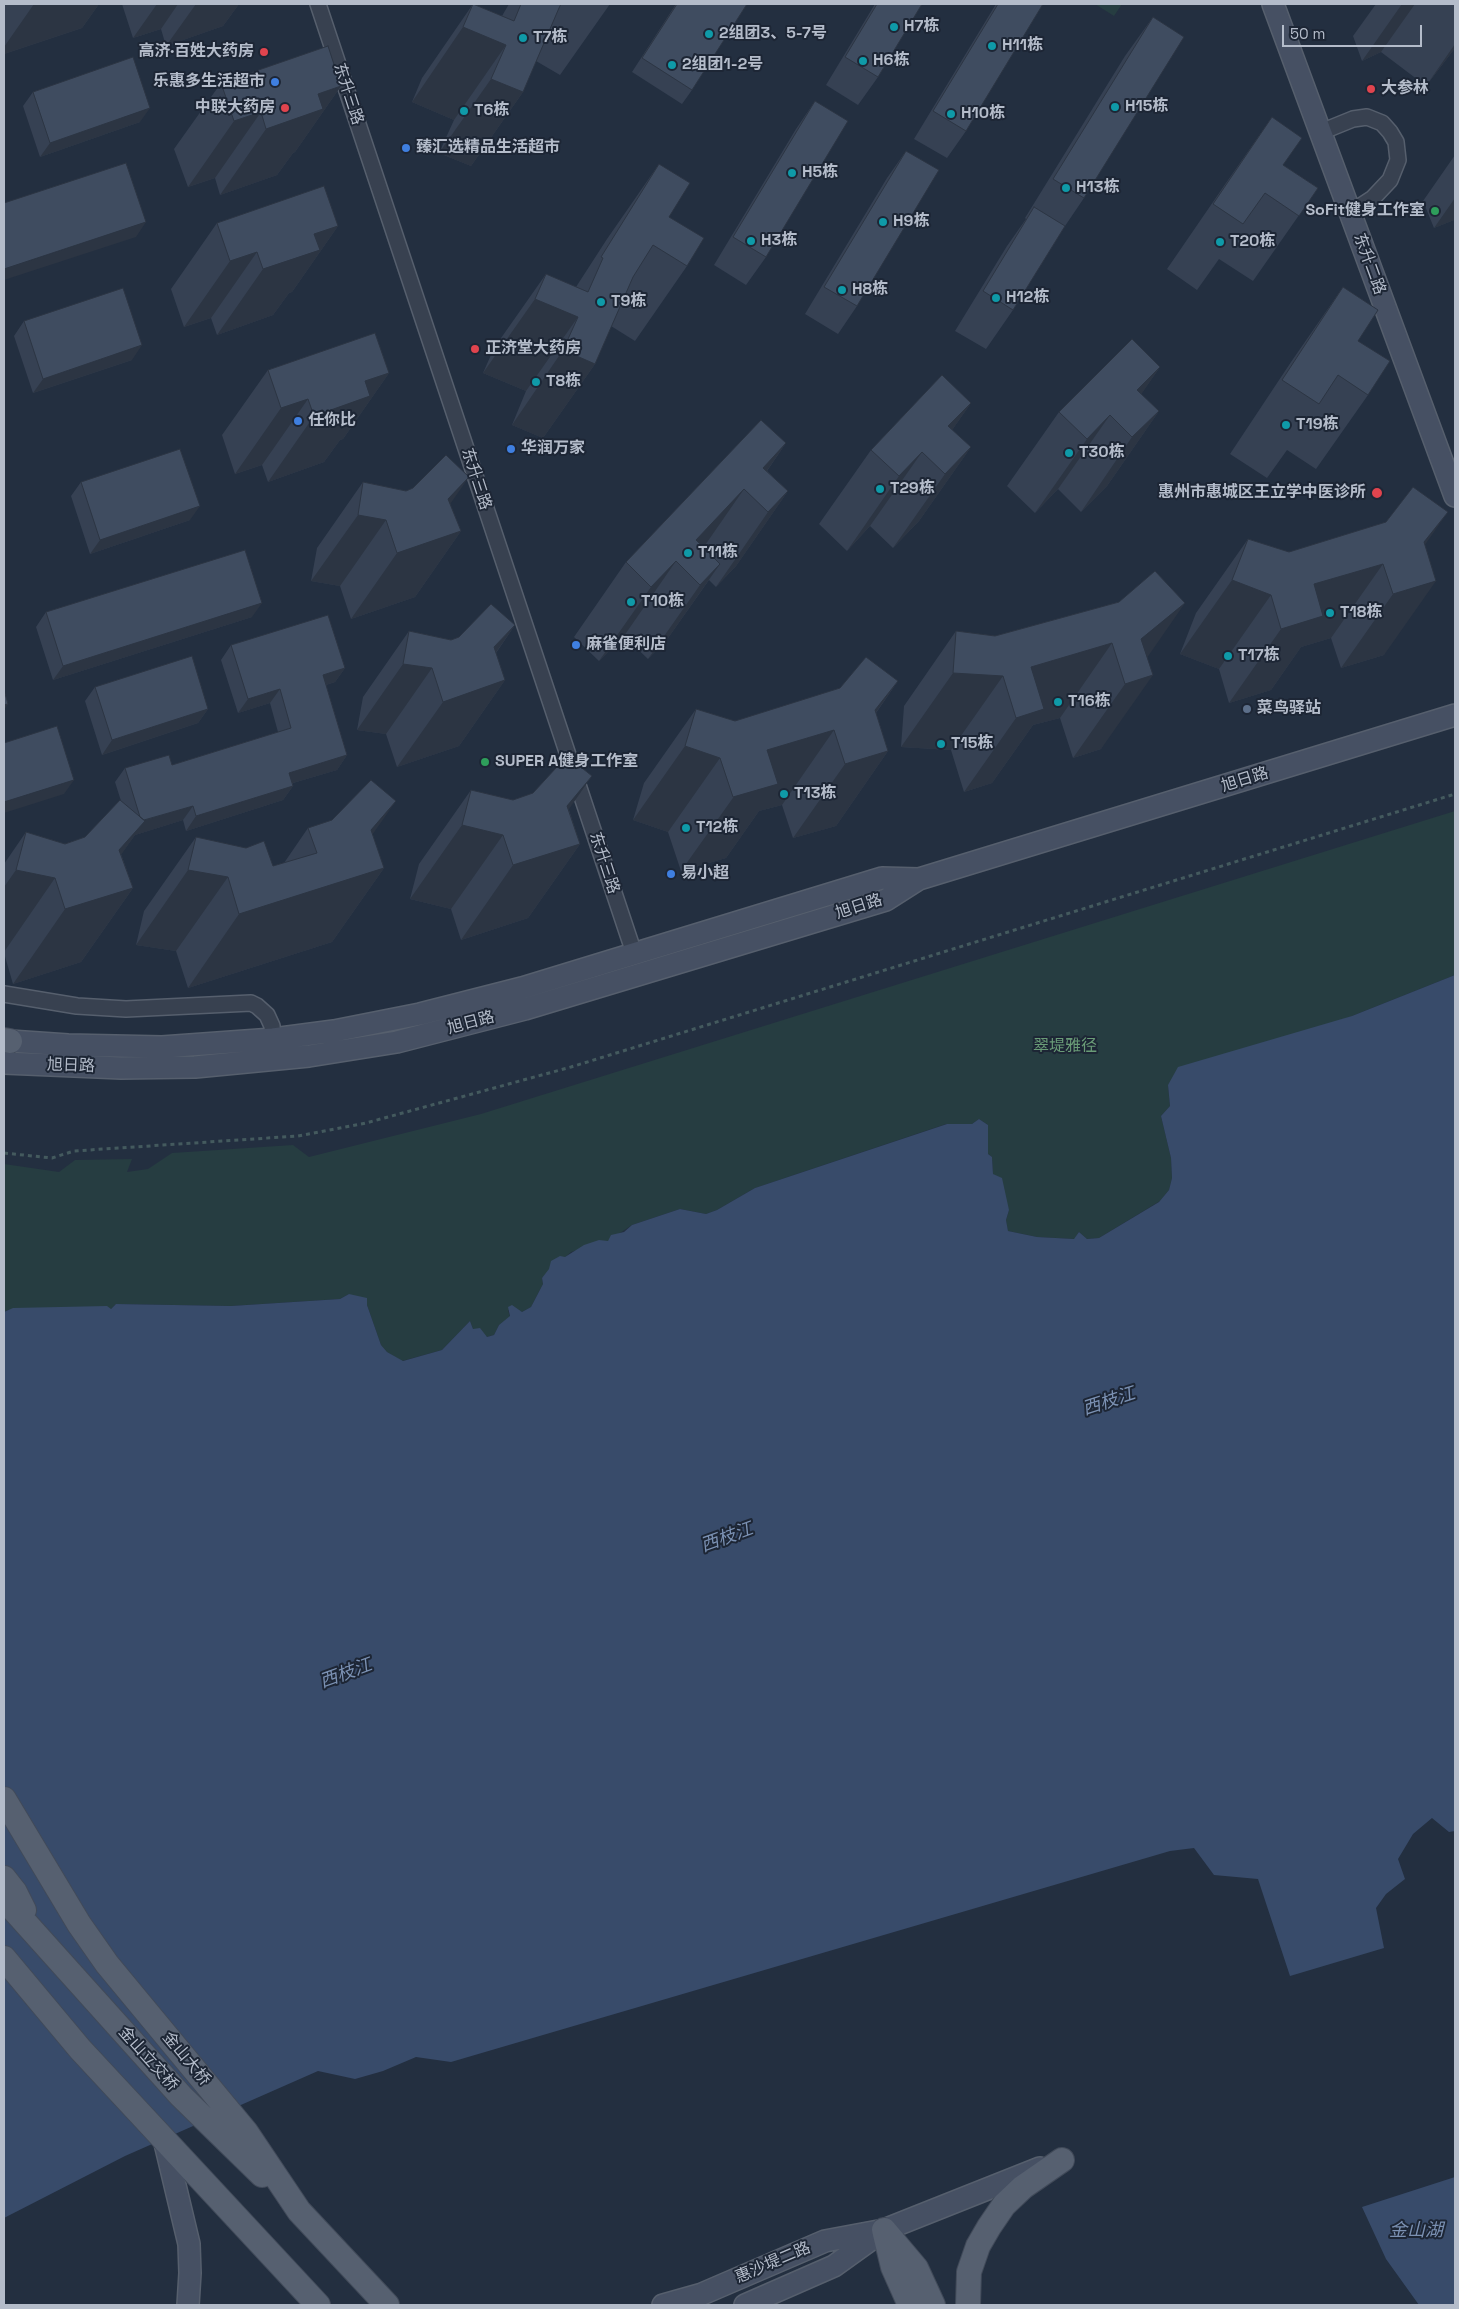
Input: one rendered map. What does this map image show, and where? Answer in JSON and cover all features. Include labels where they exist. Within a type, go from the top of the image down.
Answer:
[{"type":"main road","name":"东升二路","points":[[1273,4],[1455,496]]},
{"type":"main road","name":"旭日路","points":[[4,1063],[121,1068],[195,1068],[309,1056],[397,1042],[525,1009],[886,900],[919,879],[1455,715]]},
{"type":"main road","name":"旭日路","points":[[7,1040],[92,1046],[162,1047],[273,1039],[349,1028],[453,1006],[882,878],[919,879]]},
{"type":"main road","name":"金山大桥","points":[[4,1799],[92,1944],[246,2132],[299,2211],[388,2305]]},
{"type":"main road","points":[[4,1878],[15,1892],[37,1939]]},
{"type":"main road","name":"金山立交桥","points":[[4,1900],[37,1939],[181,2096],[299,2211]]},
{"type":"main road","points":[[4,1958],[80,2049],[318,2305]]},
{"type":"main road","points":[[164,2139],[189,2244],[188,2305]]},
{"type":"main road","points":[[968,2305],[969,2272],[978,2246],[989,2227],[1004,2205],[1023,2187],[1062,2160]]},
{"type":"main road","name":"惠沙堤二路","points":[[663,2305],[702,2294],[825,2241],[884,2230],[1062,2160]]},
{"type":"main road","points":[[884,2230],[893,2267],[910,2305]]},
{"type":"main road","points":[[884,2230],[916,2268],[933,2305]]},
{"type":"main road","name":"惠沙堤二路","points":[[745,2305],[834,2266],[884,2230]]},
{"type":"street","name":"东升三路","points":[[318,4],[634,953]]},
{"type":"street","points":[[1321,132],[1353,119],[1367,117],[1382,123],[1396,142],[1398,160],[1390,180],[1377,194],[1350,213]]},
{"type":"street","points":[[4,994],[77,1006],[126,1009],[250,1003],[257,1006],[267,1015],[272,1026],[273,1039]]},
{"type":"path","points":[[4,1153],[52,1158],[74,1151],[298,1136],[366,1123],[571,1067],[1455,794]]},
{"type":"green space","points":[[1095,4],[1122,4],[1114,16]]},
{"type":"green space","name":"翠堤雅径","points":[[1455,811],[1455,975],[1168,1085],[1170,1106],[1161,1116],[1171,1158],[1172,1178],[1169,1190],[1160,1201],[1099,1238],[1087,1239],[1079,1232],[1075,1239],[1037,1237],[1008,1231],[1006,1220],[1009,1210],[993,1174],[992,1157],[988,1154],[988,1125],[979,1119],[972,1124],[946,1124],[755,1188],[717,1210],[706,1214],[680,1209],[632,1225],[608,1241],[571,1252],[542,1278],[543,1284],[531,1307],[522,1312],[508,1310],[510,1317],[499,1325],[494,1335],[487,1337],[473,1329],[470,1321],[442,1350],[402,1361],[387,1352],[381,1345],[367,1305],[349,1294],[340,1299],[231,1306],[116,1304],[111,1309],[8,1310],[4,1312],[4,1164],[59,1172],[75,1160],[132,1159],[127,1172],[148,1169],[172,1153],[293,1145],[309,1157],[481,1114]]},
{"type":"water","name":"西枝江","points":[[1455,975],[1455,1831],[1449,1832],[1432,1818],[1413,1834],[1398,1859],[1405,1879],[1386,1894],[1376,1908],[1384,1948],[1290,1976],[1258,1879],[1214,1875],[1194,1848],[1170,1851],[451,2062],[416,2057],[383,2071],[355,2079],[318,2071],[125,2156],[4,2218],[4,1312],[13,1308],[107,1306],[111,1309],[116,1304],[231,1306],[340,1299],[349,1294],[367,1298],[367,1305],[381,1345],[387,1352],[403,1361],[442,1350],[470,1321],[473,1329],[480,1328],[487,1337],[494,1335],[499,1325],[510,1316],[508,1307],[512,1305],[522,1312],[531,1307],[543,1284],[542,1278],[549,1269],[551,1261],[560,1256],[565,1257],[584,1245],[599,1240],[608,1241],[611,1235],[624,1232],[632,1225],[680,1209],[706,1214],[717,1210],[755,1188],[947,1124],[972,1124],[979,1119],[988,1125],[988,1154],[992,1157],[993,1174],[1002,1178],[1009,1210],[1006,1220],[1008,1231],[1037,1237],[1074,1239],[1079,1232],[1087,1239],[1099,1238],[1159,1202],[1169,1190],[1172,1178],[1171,1158],[1161,1116],[1170,1106],[1168,1085],[1178,1067],[1352,1016]]},
{"type":"water","name":"金山湖","points":[[1455,2177],[1455,2305],[1419,2305],[1386,2259],[1362,2207]]},
{"type":"building","name":"T7栋","points":[[473,4],[514,21],[521,4],[561,4],[523,92],[491,79],[506,45],[463,27]]},
{"type":"building","points":[[677,4],[747,4],[692,90],[642,58]]},
{"type":"building","points":[[877,4],[922,4],[878,77],[845,57]]},
{"type":"building","points":[[998,4],[1043,4],[966,131],[933,111]]},
{"type":"building","points":[[1153,17],[1184,37],[1084,198],[1053,179]]},
{"type":"building","points":[[328,46],[341,86],[318,94],[323,109],[266,129],[261,112],[234,121],[221,83]]},
{"type":"building","points":[[133,57],[150,108],[50,143],[33,92]]},
{"type":"building","points":[[815,101],[848,121],[766,257],[733,237]]},
{"type":"building","points":[[1272,117],[1302,138],[1283,165],[1318,188],[1299,216],[1265,193],[1243,224],[1213,204]]},
{"type":"building","points":[[906,151],[939,170],[857,306],[824,287]]},
{"type":"building","points":[[126,163],[146,222],[4,269],[4,203]]},
{"type":"building","points":[[659,164],[690,183],[669,217],[704,238],[687,266],[653,245],[633,277],[595,364],[563,350],[578,317],[535,299],[546,274],[588,292],[603,258],[601,257]]},
{"type":"building","points":[[324,186],[338,226],[314,234],[320,250],[263,269],[257,252],[230,261],[217,223]]},
{"type":"building","points":[[1034,207],[1065,226],[1013,310],[983,291]]},
{"type":"building","points":[[1343,287],[1378,310],[1358,341],[1390,361],[1368,395],[1338,375],[1319,404],[1282,380]]},
{"type":"building","points":[[123,288],[142,345],[43,379],[24,321]]},
{"type":"building","points":[[375,333],[389,373],[365,381],[370,396],[314,416],[308,399],[281,408],[268,370]]},
{"type":"building","points":[[1132,339],[1160,367],[1137,390],[1159,411],[1132,437],[1110,415],[1087,439],[1059,412]]},
{"type":"building","points":[[942,375],[971,403],[948,426],[971,447],[945,474],[922,452],[899,476],[871,450]]},
{"type":"building","points":[[761,420],[786,443],[763,468],[788,491],[768,512],[744,489],[696,540],[720,564],[700,585],[676,561],[651,587],[626,562]]},
{"type":"building","points":[[180,449],[200,506],[100,540],[81,482]]},
{"type":"building","points":[[446,455],[469,477],[448,499],[461,531],[397,553],[386,520],[358,515],[363,482],[406,491],[413,488]]},
{"type":"building","points":[[1413,487],[1448,512],[1424,542],[1436,581],[1393,594],[1383,564],[1314,584],[1323,616],[1281,629],[1271,595],[1232,580],[1248,539],[1289,552],[1386,522]]},
{"type":"building","points":[[245,550],[262,603],[63,666],[46,612]]},
{"type":"building","points":[[1155,571],[1185,603],[1141,639],[1153,675],[1125,684],[1112,643],[1031,667],[1044,709],[1016,718],[1003,676],[953,673],[956,631],[995,636],[1119,602]]},
{"type":"building","points":[[491,604],[515,625],[494,647],[505,680],[443,702],[432,668],[403,664],[409,631],[451,640],[459,637]]},
{"type":"building","points":[[328,615],[345,668],[323,675],[347,755],[289,773],[293,786],[196,816],[193,806],[144,820],[140,817],[125,768],[169,755],[172,765],[291,728],[280,689],[248,699],[231,645]]},
{"type":"building","points":[[192,656],[208,709],[112,740],[95,687]]},
{"type":"building","points":[[866,657],[898,681],[875,710],[888,751],[845,764],[834,730],[767,750],[778,784],[733,797],[720,758],[685,746],[696,709],[735,721],[840,688]]},
{"type":"building","points":[[4,690],[8,704],[4,705]]},
{"type":"building","points":[[57,726],[74,780],[4,802],[4,743]]},
{"type":"building","points":[[567,756],[592,776],[567,806],[580,844],[513,865],[503,835],[462,825],[471,790],[513,800],[533,793]]},
{"type":"building","points":[[371,780],[396,801],[371,830],[384,868],[239,914],[228,877],[188,870],[196,837],[246,848],[264,841],[273,866],[317,853],[308,828],[332,820]]},
{"type":"building","points":[[120,800],[145,821],[119,850],[133,888],[65,909],[55,878],[16,870],[26,832],[65,844],[85,837]]},
{"type":"place","name":"H7栋","points":[[894,27]]},
{"type":"place","name":"2组团3、5-7号","points":[[709,34]]},
{"type":"place","name":"T7栋","points":[[523,38]]},
{"type":"place","name":"H11栋","points":[[992,46]]},
{"type":"place","name":"高济·百姓大药房","points":[[264,52]]},
{"type":"place","name":"H6栋","points":[[863,61]]},
{"type":"place","name":"2组团1-2号","points":[[672,65]]},
{"type":"place","name":"乐惠多生活超市","points":[[275,82]]},
{"type":"place","name":"大参林","points":[[1371,89]]},
{"type":"place","name":"H15栋","points":[[1115,107]]},
{"type":"place","name":"中联大药房","points":[[285,108]]},
{"type":"place","name":"T6栋","points":[[464,111]]},
{"type":"place","name":"H10栋","points":[[951,114]]},
{"type":"place","name":"臻汇选精品生活超市","points":[[406,148]]},
{"type":"place","name":"H5栋","points":[[792,173]]},
{"type":"place","name":"H13栋","points":[[1066,188]]},
{"type":"place","name":"SoFit健身工作室","points":[[1435,211]]},
{"type":"place","name":"H9栋","points":[[883,222]]},
{"type":"place","name":"H3栋","points":[[751,241]]},
{"type":"place","name":"T20栋","points":[[1220,242]]},
{"type":"place","name":"H8栋","points":[[842,290]]},
{"type":"place","name":"H12栋","points":[[996,298]]},
{"type":"place","name":"T9栋","points":[[601,302]]},
{"type":"place","name":"正济堂大药房","points":[[475,349]]},
{"type":"place","name":"T8栋","points":[[536,382]]},
{"type":"place","name":"任你比","points":[[298,421]]},
{"type":"place","name":"T19栋","points":[[1286,425]]},
{"type":"place","name":"华润万家","points":[[511,449]]},
{"type":"place","name":"T30栋","points":[[1069,453]]},
{"type":"place","name":"T29栋","points":[[880,489]]},
{"type":"place","name":"惠州市惠城区王立学中医诊所","points":[[1377,493]]},
{"type":"place","name":"T11栋","points":[[688,553]]},
{"type":"place","name":"T10栋","points":[[631,602]]},
{"type":"place","name":"T18栋","points":[[1330,613]]},
{"type":"place","name":"麻雀便利店","points":[[576,645]]},
{"type":"place","name":"T17栋","points":[[1228,656]]},
{"type":"place","name":"T16栋","points":[[1058,702]]},
{"type":"place","name":"菜鸟驿站","points":[[1247,709]]},
{"type":"place","name":"T15栋","points":[[941,744]]},
{"type":"place","name":"SUPER A健身工作室","points":[[485,762]]},
{"type":"place","name":"T13栋","points":[[784,794]]},
{"type":"place","name":"T12栋","points":[[686,828]]},
{"type":"place","name":"易小超","points":[[671,874]]}]
